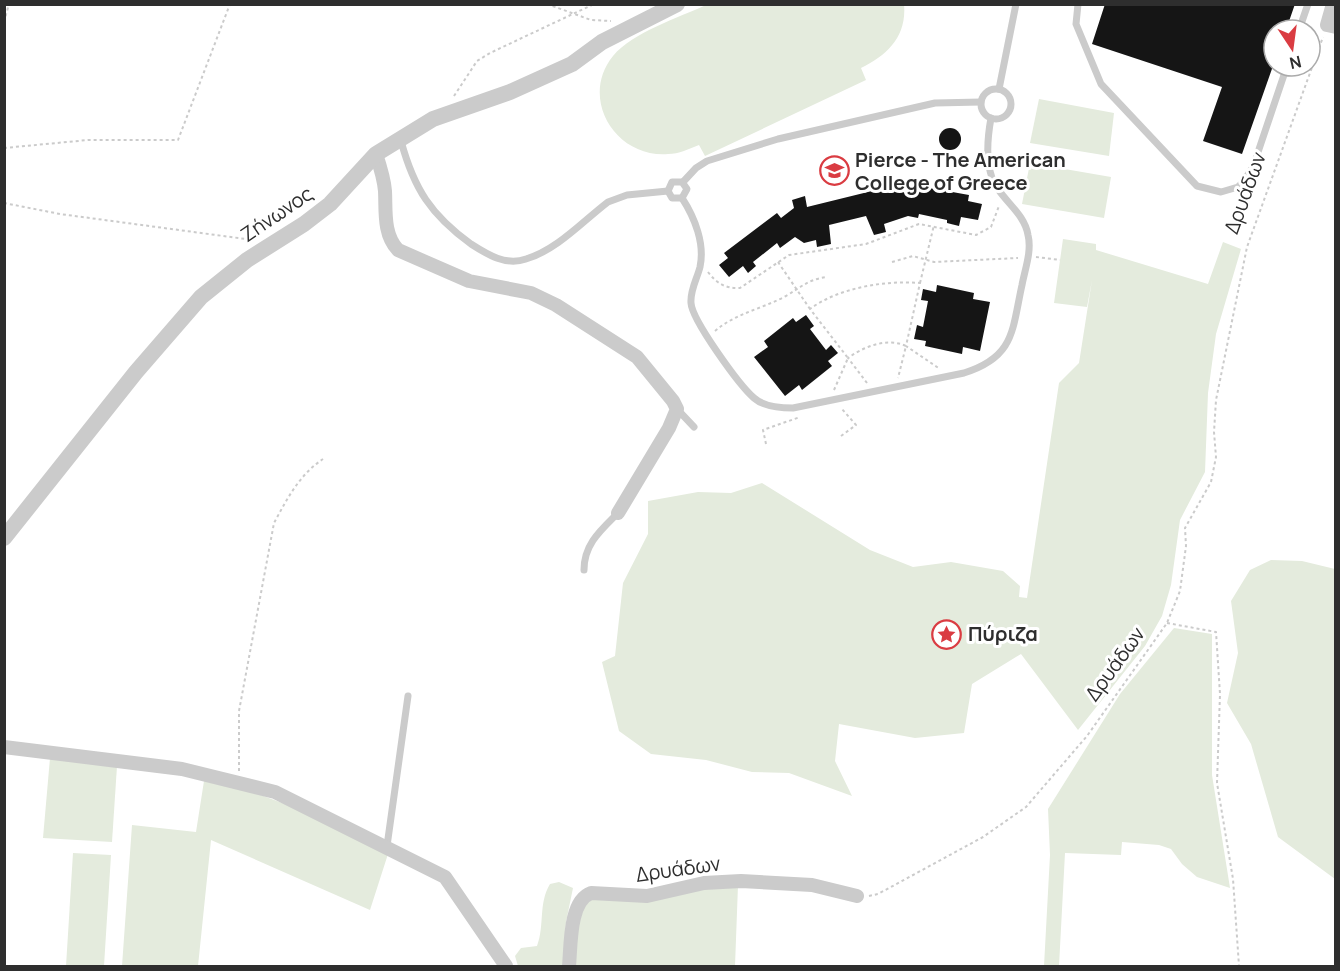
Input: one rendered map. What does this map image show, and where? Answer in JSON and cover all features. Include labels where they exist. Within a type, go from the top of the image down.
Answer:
[{"type":"street","name":"Ζήνωνος","points":[[4,538],[52,476],[195,304],[271,242],[304,224],[330,204],[376,154],[434,119],[510,92],[572,64],[602,42],[677,4]]},
{"type":"street","points":[[1331,26],[1333,4]]},
{"type":"street","points":[[376,154],[385,190],[389,236],[398,250],[469,281],[531,293],[556,305],[637,357],[673,401],[676,409],[669,428],[618,513]]},
{"type":"street","points":[[4,747],[118,759],[182,769],[275,792],[445,877],[506,966]]},
{"type":"street","name":"Δρυάδων","points":[[569,966],[577,909],[583,897],[591,893],[647,896],[704,882],[741,881],[812,885],[857,896]]},
{"type":"lane","points":[[999,89],[1016,4]]},
{"type":"lane","points":[[1078,4],[1076,24],[1101,84],[1197,186],[1221,192],[1238,187],[1243,182],[1253,167],[1283,78]]},
{"type":"lane","points":[[999,89],[1010,98],[1011,107],[1001,118],[991,118],[984,112],[981,102],[985,93],[999,89]]},
{"type":"lane","points":[[668,191],[672,182],[683,182],[696,168],[707,161],[778,139],[935,104],[981,102]]},
{"type":"lane","points":[[682,198],[697,228],[700,258],[691,304],[698,323],[754,399],[777,408],[793,408],[828,403],[952,376],[991,363],[1004,350],[1013,334],[1028,258],[1028,235],[1025,225],[1002,194],[991,174],[988,160],[988,134],[991,118]]},
{"type":"lane","points":[[400,139],[419,190],[438,218],[485,254],[509,262],[543,253],[608,202],[620,196],[668,191]]},
{"type":"lane","points":[[682,198],[687,189],[683,182]]},
{"type":"lane","points":[[668,191],[672,198],[682,198]]},
{"type":"lane","points":[[676,409],[694,427]]},
{"type":"lane","points":[[584,570],[587,549],[594,537],[618,513]]},
{"type":"lane","points":[[387,846],[408,696]]},
{"type":"path","points":[[4,22],[9,4]]},
{"type":"path","points":[[4,148],[88,140],[178,140],[230,4]]},
{"type":"path","points":[[547,4],[591,20],[612,21]]},
{"type":"path","points":[[453,112],[454,95],[477,62],[513,40],[594,4]]},
{"type":"path","name":"Δρυάδων","points":[[857,896],[878,894],[887,890],[983,837],[1026,807],[1087,736],[1167,623],[1180,591],[1186,546],[1185,528],[1211,482],[1216,457],[1214,432],[1216,400],[1247,247],[1331,26]]},
{"type":"path","points":[[700,258],[717,283],[733,289],[747,284],[778,262],[799,253],[844,249],[866,244],[919,224],[934,225],[966,234],[984,233],[996,219],[1002,194]]},
{"type":"path","points":[[4,203],[71,215],[271,242]]},
{"type":"path","points":[[895,389],[934,225]]},
{"type":"path","points":[[892,262],[914,256],[934,262],[993,257],[1060,260]]},
{"type":"path","points":[[778,262],[810,309],[874,393]]},
{"type":"path","points":[[708,337],[727,321],[796,289],[811,279],[827,277]]},
{"type":"path","points":[[810,309],[834,295],[899,281],[920,283]]},
{"type":"path","points":[[841,436],[856,425],[843,408],[824,412],[848,358],[860,349],[890,342],[906,346],[952,376]]},
{"type":"path","points":[[766,444],[763,430],[804,416]]},
{"type":"path","points":[[239,782],[239,711],[274,523],[288,497],[308,469],[322,459]]},
{"type":"path","points":[[1167,623],[1216,632],[1220,694],[1217,783],[1233,879],[1239,966]]},
{"type":"shaded area","points":[[904,4],[904,16],[899,35],[893,44],[879,57],[861,68],[866,80],[705,156],[699,145],[668,154],[649,153],[632,146],[618,136],[601,107],[600,90],[603,72],[613,56],[632,40],[656,26],[706,5]]},
{"type":"shaded area","points":[[1039,99],[1114,113],[1109,156],[1030,143]]},
{"type":"shaded area","points":[[1030,163],[1111,177],[1104,218],[1022,204]]},
{"type":"shaded area","points":[[1063,239],[1096,244],[1096,250],[1208,284],[1223,242],[1241,249],[1216,334],[1208,393],[1205,472],[1180,520],[1171,585],[1162,616],[1145,646],[1078,730],[1021,654],[972,684],[964,733],[915,738],[839,724],[835,761],[852,796],[789,773],[752,772],[706,760],[651,754],[619,731],[602,662],[615,656],[623,583],[648,534],[648,501],[698,492],[731,493],[762,483],[870,550],[913,567],[951,562],[1003,571],[1020,586],[1019,597],[1027,598],[1059,383],[1079,363],[1092,280],[1087,307],[1054,303]]},
{"type":"shaded area","points":[[1271,560],[1302,561],[1335,569],[1335,879],[1278,837],[1251,744],[1227,703],[1238,653],[1231,601],[1250,570]]},
{"type":"shaded area","points":[[1174,628],[1212,634],[1212,775],[1230,888],[1197,877],[1182,864],[1171,849],[1159,845],[1122,842],[1121,855],[1065,853],[1059,966],[1044,966],[1050,855],[1048,809],[1120,694]]},
{"type":"shaded area","points":[[50,758],[117,766],[112,842],[43,838]]},
{"type":"shaded area","points":[[204,781],[258,794],[285,804],[388,854],[370,910],[211,840],[198,966],[122,966],[132,825],[196,832]]},
{"type":"shaded area","points":[[73,853],[111,855],[104,966],[66,966]]},
{"type":"shaded area","points":[[559,882],[573,888],[566,922],[563,966],[518,966],[515,956],[521,948],[537,946],[546,892],[550,884]]},
{"type":"shaded area","points":[[738,885],[735,966],[573,966],[580,911],[590,898],[642,902],[719,886]]},
{"type":"building","points":[[1105,4],[1295,4],[1290,18],[1262,18],[1262,78],[1269,78],[1242,154],[1203,141],[1222,87],[1092,44]]},
{"type":"building","points":[[950,128],[958,131],[961,139],[958,147],[950,150],[942,147],[939,139],[942,131]]},
{"type":"building","points":[[887,179],[889,189],[907,193],[908,184],[969,195],[968,201],[982,204],[978,220],[961,217],[959,226],[947,223],[947,220],[919,214],[918,218],[908,216],[884,224],[886,232],[874,235],[866,216],[829,225],[831,244],[817,247],[816,240],[804,243],[795,237],[780,248],[777,243],[753,262],[756,266],[748,273],[743,266],[729,277],[719,265],[728,258],[724,253],[777,213],[781,218],[794,208],[792,200],[805,196],[807,207],[876,190],[874,182]]},
{"type":"building","points":[[937,285],[974,293],[973,299],[990,302],[980,351],[963,347],[962,354],[925,346],[926,341],[914,339],[917,325],[923,327],[928,301],[921,300],[923,289],[936,292]]},
{"type":"building","points":[[806,315],[814,326],[810,329],[826,350],[831,345],[838,353],[828,361],[832,366],[802,390],[799,385],[785,396],[754,357],[768,347],[764,341],[793,318],[796,322]]},
{"type":"place","name":"Pierce - The American College of Greece","points":[[834,171]]},
{"type":"place","name":"Πύριζα","points":[[947,634]]}]
